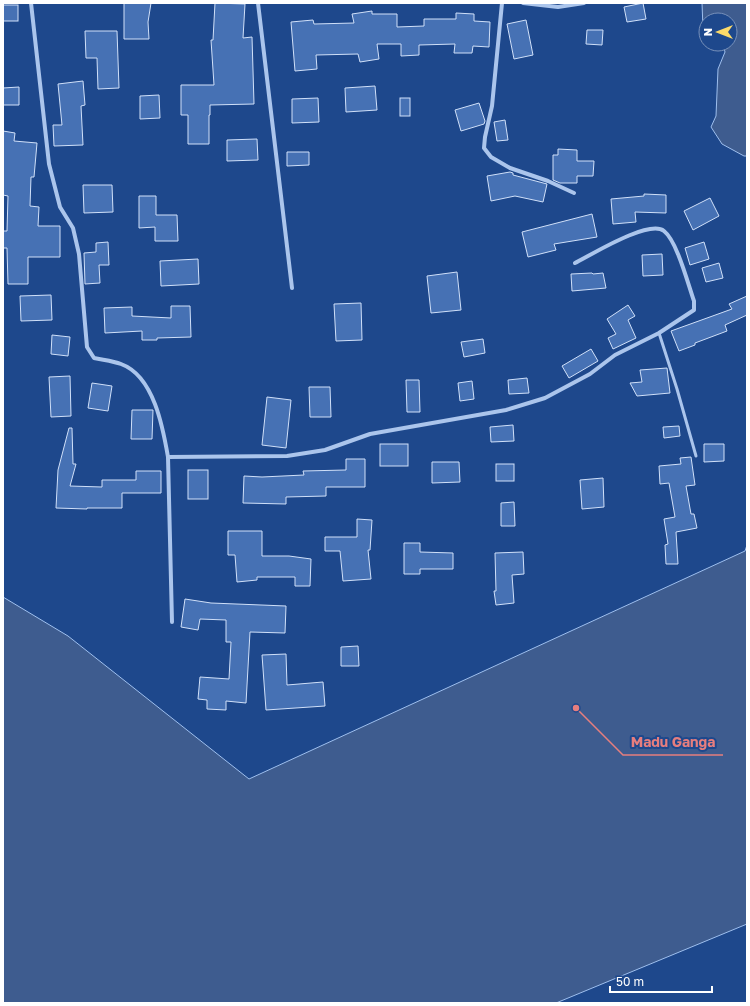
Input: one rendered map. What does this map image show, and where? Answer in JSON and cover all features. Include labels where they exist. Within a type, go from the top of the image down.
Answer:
[{"type":"street","points":[[31,3],[49,164],[60,206],[73,228],[79,254],[87,346],[94,358],[122,364],[140,377],[153,400],[164,433],[168,458],[172,622]]},
{"type":"street","points":[[258,3],[292,288]]},
{"type":"street","points":[[502,3],[492,106],[484,148],[491,157],[510,168],[548,181],[574,193]]},
{"type":"street","points":[[523,3],[558,7],[584,3]]},
{"type":"street","points":[[168,458],[287,456],[325,450],[370,434],[506,410],[545,398],[590,374],[615,355],[659,333],[694,310],[694,301],[674,245],[664,231],[658,228],[651,228],[632,234],[575,263]]},
{"type":"lane","points":[[659,333],[696,456]]},
{"type":"water","points":[[702,3],[747,3],[747,156],[744,156],[722,144],[711,127],[716,116],[718,69],[725,52],[738,52],[738,12],[702,12]]},
{"type":"water","points":[[747,545],[747,924],[556,1003],[3,1003],[3,597],[68,636],[249,779],[745,551]]},
{"type":"building","points":[[124,3],[151,3],[148,22],[149,39],[124,39]]},
{"type":"building","points":[[215,3],[245,4],[243,38],[252,37],[254,104],[210,105],[209,144],[188,144],[188,115],[181,115],[181,85],[214,85],[211,40],[213,40]]},
{"type":"building","points":[[643,3],[646,19],[627,22],[624,7]]},
{"type":"building","points":[[3,5],[18,5],[18,21],[3,21]]},
{"type":"building","points":[[372,11],[372,14],[397,14],[397,27],[424,26],[424,19],[456,19],[456,13],[474,14],[474,21],[490,22],[489,47],[473,46],[472,53],[454,53],[455,44],[419,45],[419,55],[401,56],[401,44],[377,44],[379,59],[360,62],[358,54],[316,55],[317,69],[295,71],[291,22],[313,20],[314,24],[354,23],[352,14]]},
{"type":"building","points":[[526,20],[533,55],[514,59],[507,24]]},
{"type":"building","points":[[587,30],[603,30],[602,45],[586,44]]},
{"type":"building","points":[[85,31],[117,31],[119,88],[98,89],[97,58],[86,58]]},
{"type":"building","points":[[83,81],[85,105],[81,106],[83,145],[54,146],[53,125],[62,125],[58,84]]},
{"type":"building","points":[[375,86],[377,110],[346,112],[345,88]]},
{"type":"building","points":[[19,87],[19,105],[3,105],[3,88]]},
{"type":"building","points":[[159,95],[160,118],[140,119],[140,96]]},
{"type":"building","points":[[318,98],[319,122],[292,123],[292,99]]},
{"type":"building","points":[[400,98],[410,98],[410,116],[400,116]]},
{"type":"building","points":[[479,103],[485,121],[484,124],[461,131],[455,110]]},
{"type":"building","points":[[505,120],[508,140],[497,141],[494,122]]},
{"type":"building","points":[[3,131],[15,133],[14,141],[37,143],[34,177],[31,177],[30,206],[39,207],[38,226],[60,226],[60,257],[28,257],[28,284],[8,284],[7,248],[3,248],[3,231],[7,231],[8,196],[3,195]]},
{"type":"building","points":[[257,139],[258,160],[227,161],[227,140]]},
{"type":"building","points":[[558,149],[577,150],[577,161],[594,161],[593,176],[577,176],[577,183],[560,183],[553,180],[553,155],[558,155]]},
{"type":"building","points":[[287,152],[309,152],[309,165],[287,166]]},
{"type":"building","points":[[510,172],[513,173],[513,175],[547,184],[543,202],[515,196],[491,201],[487,176]]},
{"type":"building","points":[[83,185],[112,185],[113,212],[84,213]]},
{"type":"building","points":[[644,194],[666,195],[666,213],[635,212],[636,222],[613,224],[611,199],[644,196]]},
{"type":"building","points":[[139,196],[156,196],[156,215],[177,215],[178,241],[155,241],[155,227],[139,228]]},
{"type":"building","points":[[710,198],[719,216],[693,230],[684,211]]},
{"type":"building","points":[[592,214],[597,237],[554,244],[556,250],[528,257],[522,232]]},
{"type":"building","points":[[108,242],[109,265],[99,265],[100,283],[85,284],[84,253],[96,252],[96,243]]},
{"type":"building","points":[[704,242],[709,259],[690,265],[685,248]]},
{"type":"building","points":[[662,254],[663,275],[643,276],[642,255]]},
{"type":"building","points":[[198,259],[199,284],[161,286],[160,261]]},
{"type":"building","points":[[719,263],[723,278],[706,282],[702,268]]},
{"type":"building","points":[[457,272],[461,310],[431,313],[427,276]]},
{"type":"building","points":[[603,273],[606,288],[572,291],[571,274]]},
{"type":"building","points":[[51,295],[52,320],[21,321],[20,296]]},
{"type":"building","points":[[747,296],[747,315],[725,325],[727,331],[695,343],[695,345],[679,351],[671,331],[732,309],[729,304]]},
{"type":"building","points":[[361,303],[362,340],[336,341],[334,304]]},
{"type":"building","points":[[628,305],[635,316],[628,320],[636,338],[613,349],[608,338],[616,334],[607,319]]},
{"type":"building","points":[[171,306],[190,306],[191,337],[142,340],[142,331],[105,333],[104,308],[132,307],[132,316],[171,318]]},
{"type":"building","points":[[52,335],[70,337],[68,356],[51,354]]},
{"type":"building","points":[[483,339],[485,353],[464,357],[461,342]]},
{"type":"building","points":[[591,349],[598,361],[569,378],[562,366]]},
{"type":"building","points":[[667,368],[670,393],[637,396],[630,383],[642,382],[640,370]]},
{"type":"building","points":[[70,376],[71,416],[51,417],[49,377]]},
{"type":"building","points":[[527,378],[529,393],[509,394],[508,380]]},
{"type":"building","points":[[406,380],[419,380],[420,412],[407,412]]},
{"type":"building","points":[[472,381],[474,399],[460,401],[458,383]]},
{"type":"building","points":[[92,383],[112,386],[108,411],[88,408]]},
{"type":"building","points":[[309,387],[330,387],[331,417],[310,417]]},
{"type":"building","points":[[267,397],[291,400],[286,448],[262,445]]},
{"type":"building","points":[[132,410],[153,410],[152,439],[131,439]]},
{"type":"building","points":[[513,425],[514,441],[491,442],[490,427]]},
{"type":"building","points":[[679,426],[680,436],[664,438],[663,427]]},
{"type":"building","points":[[69,428],[72,428],[73,464],[76,464],[70,486],[102,487],[102,480],[136,480],[136,471],[161,471],[161,493],[122,493],[122,508],[56,508],[58,470]]},
{"type":"building","points":[[380,444],[408,444],[408,466],[380,466]]},
{"type":"building","points":[[704,444],[724,444],[724,461],[704,462]]},
{"type":"building","points":[[691,457],[695,485],[686,486],[691,514],[694,514],[697,528],[676,532],[678,564],[666,564],[665,545],[668,544],[664,519],[675,517],[669,483],[660,484],[659,466],[681,464],[680,458]]},
{"type":"building","points":[[346,459],[365,459],[365,487],[326,487],[326,496],[286,497],[286,504],[243,503],[244,476],[262,477],[304,475],[303,471],[346,470]]},
{"type":"building","points":[[432,462],[459,462],[460,482],[432,483]]},
{"type":"building","points":[[496,464],[514,464],[514,481],[496,481]]},
{"type":"building","points":[[188,470],[208,470],[208,499],[188,499]]},
{"type":"building","points":[[603,478],[604,507],[582,509],[580,480]]},
{"type":"building","points":[[514,502],[515,526],[501,526],[501,503]]},
{"type":"building","points":[[357,519],[372,520],[370,550],[368,550],[371,579],[343,581],[340,551],[325,551],[325,537],[357,537]]},
{"type":"building","points":[[228,531],[262,531],[262,556],[289,556],[311,559],[310,586],[295,586],[295,577],[257,577],[257,580],[237,582],[235,555],[228,555]]},
{"type":"building","points":[[404,543],[420,543],[420,552],[453,553],[453,569],[420,569],[420,574],[404,574]]},
{"type":"building","points":[[523,552],[524,574],[512,575],[514,603],[496,605],[494,591],[496,591],[495,553]]},
{"type":"building","points":[[185,599],[211,603],[286,606],[285,633],[250,632],[246,703],[226,701],[226,710],[207,709],[207,700],[198,699],[200,677],[229,679],[231,642],[226,642],[226,620],[200,619],[198,630],[181,627]]},
{"type":"building","points":[[358,646],[359,666],[341,666],[341,647]]},
{"type":"building","points":[[286,654],[287,685],[323,682],[325,706],[266,710],[262,655]]},
{"type":"place","name":"Madu Ganga","points":[[576,708]]}]
